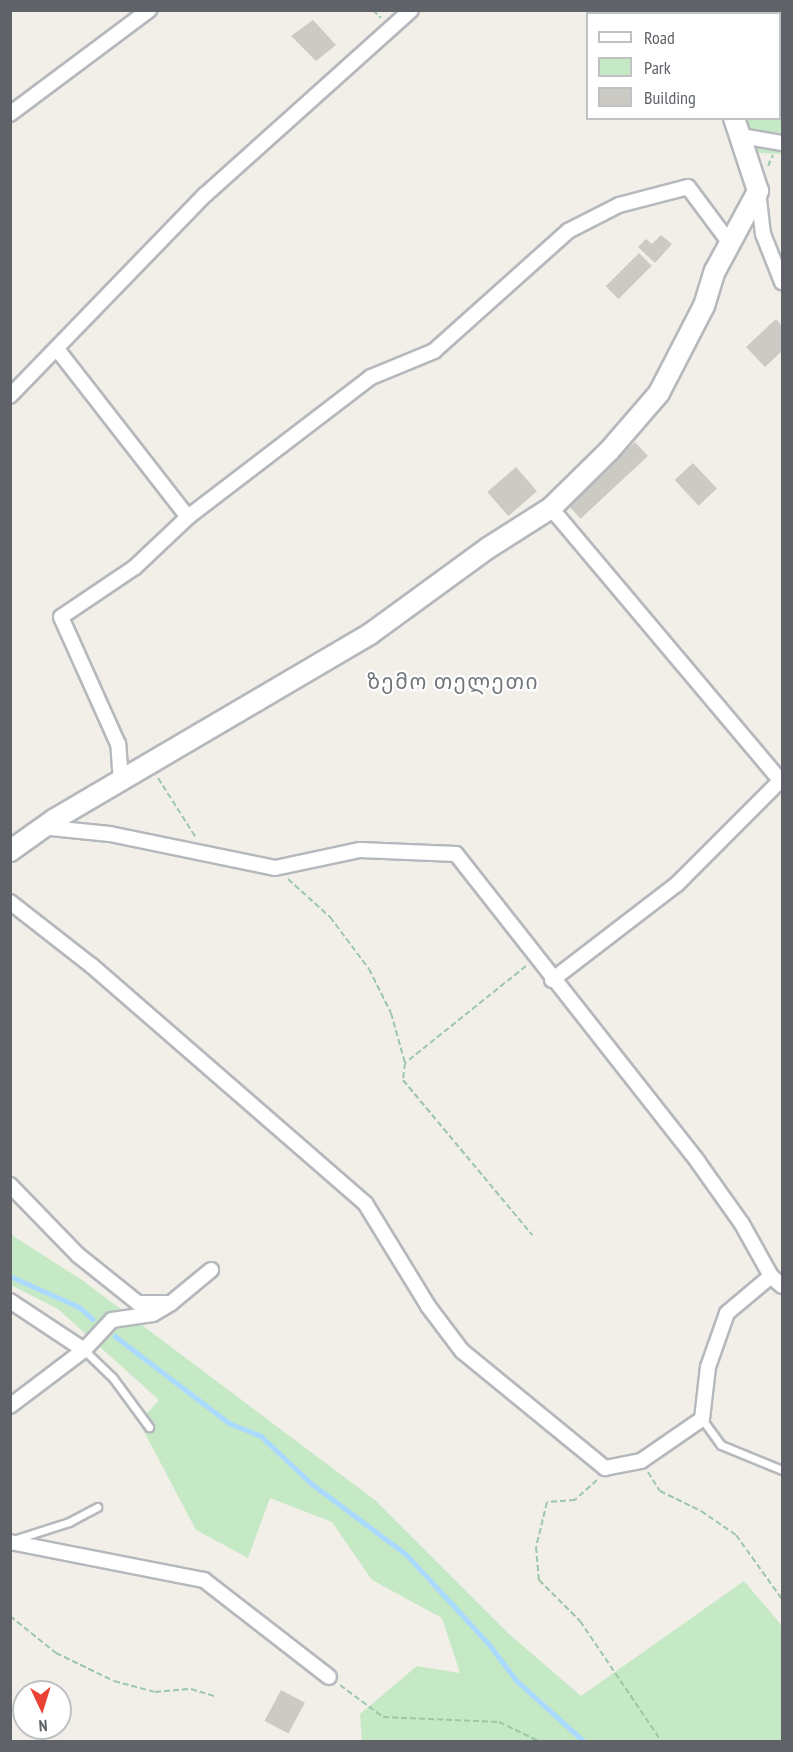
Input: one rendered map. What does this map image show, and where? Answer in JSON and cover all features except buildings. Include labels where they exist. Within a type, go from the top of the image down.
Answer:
[{"type":"street","points":[[10,114],[149,10]]},
{"type":"street","points":[[10,396],[206,194],[411,10]]},
{"type":"street","points":[[738,127],[783,143]]},
{"type":"street","points":[[738,127],[758,191],[763,234],[783,282]]},
{"type":"street","points":[[121,783],[118,744],[61,617],[135,567],[188,517],[371,378],[434,351],[568,231],[619,205],[688,187],[729,242]]},
{"type":"street","points":[[10,850],[41,827],[121,783],[370,634],[488,548],[550,508],[609,451],[659,393],[704,306],[729,242],[758,191]]},
{"type":"street","points":[[57,350],[188,517]]},
{"type":"street","points":[[550,508],[782,781],[677,884],[552,980]]},
{"type":"street","points":[[10,836],[41,827],[110,834],[206,852],[274,868],[360,850],[456,854],[552,980],[698,1162],[742,1224],[771,1276],[783,1286]]},
{"type":"street","points":[[10,902],[92,966],[357,1196],[462,1351],[605,1468],[641,1461],[702,1419],[708,1367],[727,1313],[771,1276]]},
{"type":"street","points":[[10,1185],[78,1255],[138,1303],[171,1303]]},
{"type":"street","points":[[10,1406],[84,1350],[112,1320],[153,1314],[171,1303],[211,1270]]},
{"type":"street","points":[[10,1301],[84,1350]]},
{"type":"street","points":[[10,1541],[204,1580],[329,1677]]},
{"type":"lane","points":[[84,1350],[113,1378],[149,1427]]},
{"type":"lane","points":[[702,1419],[722,1445],[783,1470]]},
{"type":"lane","points":[[10,1541],[69,1522],[97,1508]]},
{"type":"path","points":[[151,765],[206,852]]},
{"type":"path","points":[[274,868],[330,917],[369,969],[391,1013],[405,1063],[403,1080],[532,1235]]},
{"type":"path","points":[[405,1063],[536,959]]},
{"type":"path","points":[[641,1461],[660,1491],[701,1511],[736,1535],[783,1599]]},
{"type":"path","points":[[605,1468],[575,1500],[547,1502],[536,1547],[539,1580],[580,1621],[662,1742]]},
{"type":"path","points":[[10,1616],[56,1653],[114,1681],[155,1692],[191,1689],[217,1697]]},
{"type":"path","points":[[329,1677],[382,1717],[499,1722],[541,1742]]},
{"type":"green space","points":[[781,116],[782,154],[760,153],[732,142],[722,120],[781,120]]},
{"type":"green space","points":[[10,1234],[82,1280],[375,1500],[509,1634],[581,1696],[744,1581],[782,1626],[782,1741],[362,1741],[360,1714],[417,1666],[460,1673],[442,1618],[372,1580],[332,1522],[270,1498],[248,1558],[196,1530],[139,1422],[159,1400],[58,1309],[11,1285]]},
{"type":"waterway","points":[[10,1276],[79,1307],[93,1319]]},
{"type":"waterway","points":[[115,1336],[229,1423],[261,1436],[312,1484],[406,1554],[489,1644],[517,1681],[585,1742]]},
{"type":"district","name":"ზემო თელეთი","points":[[453,682]]}]
